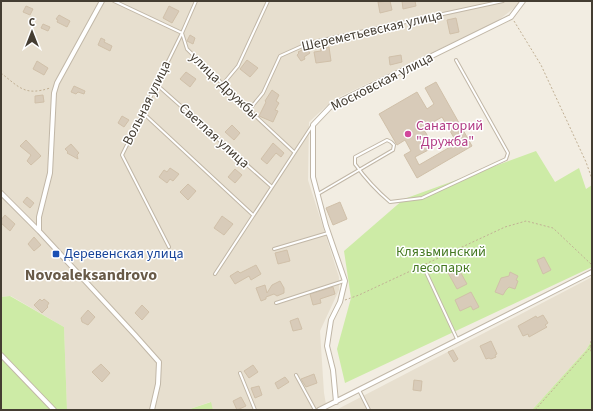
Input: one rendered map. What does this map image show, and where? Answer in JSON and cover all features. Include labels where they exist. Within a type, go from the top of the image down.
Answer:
[{"type":"street","points":[[39,231],[39,217],[50,173],[54,93],[57,84],[102,1]]},
{"type":"street","name":"Московская улица","points":[[313,125],[332,105],[511,17],[523,1]]},
{"type":"street","points":[[313,125],[313,177],[345,281],[340,302],[331,320],[327,346],[333,370],[336,402]]},
{"type":"street","points":[[1,192],[39,231],[159,362],[158,384],[152,410]]},
{"type":"street","points":[[319,410],[592,272]]},
{"type":"street","points":[[1,355],[54,410]]},
{"type":"lane","points":[[114,1],[182,33]]},
{"type":"lane","name":"Вольная улица","points":[[169,247],[122,155],[182,33],[196,1]]},
{"type":"lane","points":[[223,84],[238,66],[268,1]]},
{"type":"lane","name":"Шереметьевская улица","points":[[249,110],[263,94],[280,56],[309,43],[503,1]]},
{"type":"lane","name":"улица Дружбы","points":[[182,33],[188,49],[249,110],[294,152]]},
{"type":"lane","points":[[318,194],[359,170],[392,150],[394,145],[387,140],[355,157],[355,164],[359,170],[380,194],[390,202],[422,198],[506,158],[508,153],[456,60]]},
{"type":"lane","name":"Светлая улица","points":[[156,84],[272,188]]},
{"type":"lane","points":[[142,112],[253,215]]},
{"type":"lane","name":"Московская улица","points":[[215,274],[313,125]]},
{"type":"lane","points":[[274,249],[329,233]]},
{"type":"lane","points":[[425,270],[458,340]]},
{"type":"lane","points":[[276,303],[345,281]]},
{"type":"lane","points":[[240,373],[255,410]]},
{"type":"lane","points":[[296,375],[315,410]]},
{"type":"lane","points":[[359,390],[369,410]]},
{"type":"path","points":[[511,17],[541,65],[586,162],[592,179]]},
{"type":"path","points":[[1,74],[25,91],[31,92],[49,89],[57,84]]},
{"type":"path","points":[[340,302],[359,295],[505,227],[526,220],[553,228],[592,265]]},
{"type":"path","points":[[592,335],[592,354]]},
{"type":"path","points":[[535,410],[591,348]]},
{"type":"shaded area","points":[[1,1],[520,1],[518,5],[496,22],[333,100],[309,122],[308,180],[339,277],[339,290],[320,331],[324,393],[327,410],[213,410],[210,402],[187,410],[67,410],[64,327],[11,296],[1,297]]},
{"type":"shaded area","points":[[592,277],[592,340],[586,350],[532,410],[336,410]]},
{"type":"green space","name":"Клязьминский лесопарк","points":[[536,151],[555,182],[579,168],[586,189],[592,185],[592,267],[345,383],[337,349],[351,298],[344,251],[404,199]]},
{"type":"green space","points":[[10,296],[64,327],[67,410],[1,410],[1,297]]},
{"type":"green space","points":[[592,340],[592,410],[532,410],[586,350]]},
{"type":"green space","points":[[211,402],[213,410],[187,410]]},
{"type":"building","points":[[390,1],[392,10],[380,13],[378,2]]},
{"type":"building","points":[[402,1],[415,1],[416,6],[403,9]]},
{"type":"building","points":[[26,6],[33,9],[30,15],[23,12]]},
{"type":"building","points":[[169,6],[179,11],[172,23],[163,18]]},
{"type":"building","points":[[59,15],[70,21],[67,27],[57,22],[58,20],[56,19]]},
{"type":"building","points":[[456,18],[459,32],[450,34],[447,20]]},
{"type":"building","points":[[43,24],[50,27],[48,31],[41,28]]},
{"type":"building","points":[[190,35],[195,38],[193,44],[187,41]]},
{"type":"building","points":[[101,38],[105,40],[104,42],[112,46],[110,51],[98,45]]},
{"type":"building","points":[[329,47],[331,61],[316,63],[314,52],[321,51],[320,48]]},
{"type":"building","points":[[306,48],[310,53],[301,61],[297,55],[299,53],[298,52]]},
{"type":"building","points":[[401,55],[402,62],[390,65],[389,57]]},
{"type":"building","points":[[247,60],[258,68],[250,77],[240,69]]},
{"type":"building","points":[[37,61],[48,68],[44,75],[33,69]]},
{"type":"building","points":[[186,72],[196,79],[190,87],[180,79]]},
{"type":"building","name":"Санаторий \"Дружба\"","points":[[436,82],[472,146],[417,178],[404,155],[411,151],[405,140],[397,145],[379,114],[417,92],[427,109],[434,104],[425,88]],"holes":[[[442,117],[457,143],[419,165],[415,157],[434,147],[423,128]]]},
{"type":"building","points":[[74,86],[85,91],[84,94],[78,92],[76,94],[71,92]]},
{"type":"building","points":[[272,90],[279,95],[276,101],[279,103],[275,110],[278,111],[273,122],[259,116],[266,102],[265,101]]},
{"type":"building","points":[[43,95],[44,102],[35,103],[35,96]]},
{"type":"building","points":[[122,116],[129,120],[124,127],[118,123]]},
{"type":"building","points":[[232,125],[240,133],[234,140],[225,132]]},
{"type":"building","points":[[26,140],[41,156],[31,165],[27,161],[31,155],[20,146]]},
{"type":"building","points":[[273,143],[284,153],[281,157],[276,153],[267,164],[261,159]]},
{"type":"building","points":[[71,144],[79,153],[77,155],[78,159],[67,153],[68,152],[65,149]]},
{"type":"building","points":[[170,168],[179,174],[173,181],[170,179],[167,183],[159,177],[164,170],[167,172]]},
{"type":"building","points":[[235,169],[242,175],[235,183],[228,177]]},
{"type":"building","points":[[188,184],[196,191],[188,200],[180,192]]},
{"type":"building","points":[[27,197],[34,203],[30,208],[23,202]]},
{"type":"building","points":[[340,202],[347,219],[333,225],[326,208]]},
{"type":"building","points":[[5,215],[15,224],[10,231],[1,223],[1,220]]},
{"type":"building","points":[[222,216],[233,224],[224,235],[214,228]]},
{"type":"building","points":[[34,237],[41,245],[34,251],[28,244]]},
{"type":"building","points":[[287,250],[290,261],[278,264],[275,253]]},
{"type":"building","points":[[544,257],[551,270],[543,274],[537,260]]},
{"type":"building","points":[[256,265],[261,274],[251,280],[249,276],[235,284],[230,276],[238,271],[240,273]]},
{"type":"building","points":[[457,266],[467,284],[457,289],[447,271]]},
{"type":"building","points":[[64,271],[67,274],[62,279],[59,275]]},
{"type":"building","points":[[510,272],[518,276],[515,289],[509,287],[503,295],[495,292],[501,278],[509,276]]},
{"type":"building","points":[[280,281],[284,288],[284,293],[277,296],[274,294],[261,301],[256,288],[265,285],[267,293],[272,285]]},
{"type":"building","points":[[333,287],[335,294],[320,299],[321,303],[313,305],[310,294]]},
{"type":"building","points":[[471,292],[479,307],[473,310],[471,306],[460,311],[455,300]]},
{"type":"building","points":[[40,299],[42,301],[44,299],[49,303],[47,306],[48,307],[42,313],[34,305]]},
{"type":"building","points":[[142,305],[149,312],[142,320],[135,313]]},
{"type":"building","points":[[88,310],[95,317],[88,325],[82,322],[81,318]]},
{"type":"building","points":[[543,315],[548,323],[545,325],[547,327],[529,337],[528,334],[523,336],[518,326],[536,316],[537,318]]},
{"type":"building","points":[[298,318],[302,329],[293,331],[290,321]]},
{"type":"building","points":[[491,341],[497,354],[495,355],[496,357],[486,359],[480,346]]},
{"type":"building","points":[[453,350],[458,359],[454,362],[448,352]]},
{"type":"building","points":[[101,364],[110,373],[102,382],[92,372]]},
{"type":"building","points":[[253,365],[258,372],[249,378],[244,371]]},
{"type":"building","points":[[314,374],[317,383],[306,387],[301,379]]},
{"type":"building","points":[[285,377],[289,382],[278,389],[275,383]]},
{"type":"building","points":[[414,380],[422,381],[421,391],[413,390]]},
{"type":"building","points":[[259,386],[262,395],[255,398],[251,388]]},
{"type":"building","points":[[241,397],[246,406],[237,410],[233,401]]},
{"type":"place","name":"Санаторий \"Дружба\"","points":[[408,134]]},
{"type":"place","name":"Деревенская улица","points":[[56,254]]},
{"type":"district","name":"Novoaleksandrovo","points":[[91,275]]}]
